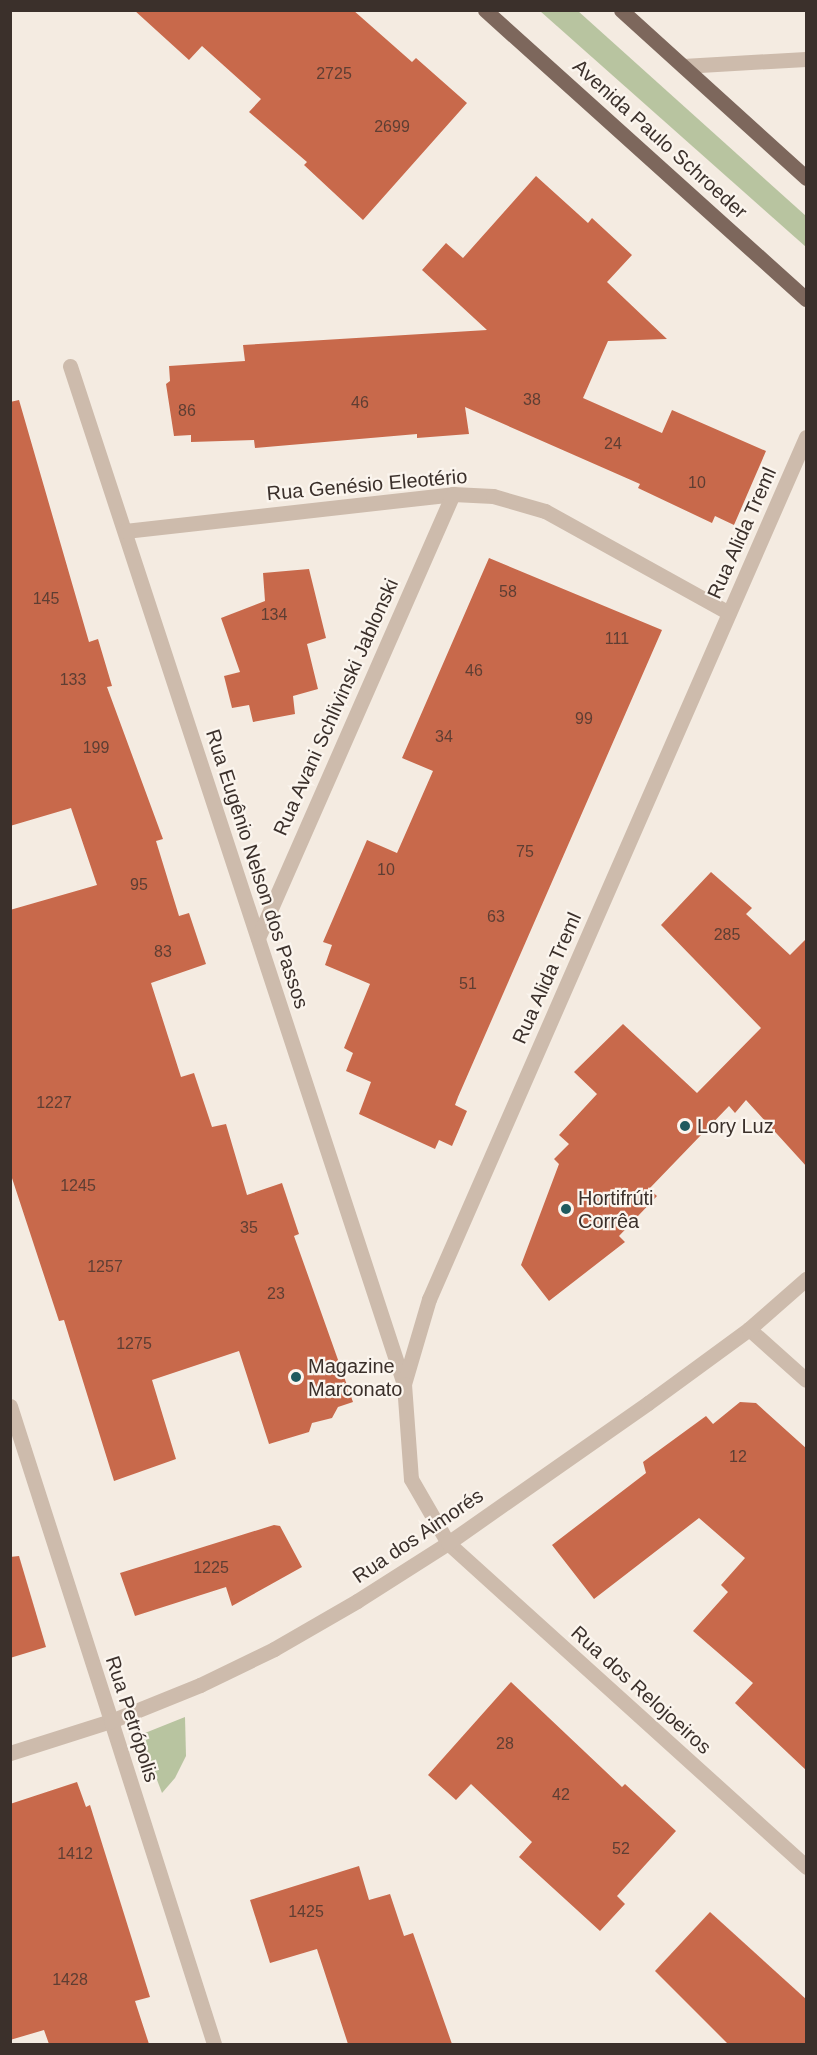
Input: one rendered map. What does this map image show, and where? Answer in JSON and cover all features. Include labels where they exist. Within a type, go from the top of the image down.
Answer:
[{"type":"main road","name":"Avenida Paulo Schroeder","points":[[485,10],[807,299]]},
{"type":"main road","points":[[621,10],[807,178]]},
{"type":"street","points":[[683,66],[807,59]]},
{"type":"street","name":"Rua Eugênio Nelson dos Passos","points":[[70,366],[404,1384]]},
{"type":"street","name":"Rua Alida Treml","points":[[448,1543],[411,1479],[404,1384],[429,1299],[807,437]]},
{"type":"street","name":"Rua Genésio Eleotério","points":[[125,531],[453,494],[493,496],[545,512],[729,614]]},
{"type":"street","name":"Rua Avani Schlivinski Jablonski","points":[[258,938],[453,494]]},
{"type":"street","name":"Rua dos Aimorés","points":[[10,1753],[111,1720],[200,1685],[274,1649],[448,1543],[749,1329],[807,1279]]},
{"type":"street","points":[[749,1329],[807,1380]]},
{"type":"street","name":"Rua Petrópolis","points":[[10,1406],[214,2044]]},
{"type":"street","name":"Rua dos Relojoeiros","points":[[448,1543],[807,1867]]},
{"type":"green space","points":[[540,11],[578,11],[806,216],[806,247]]},
{"type":"green space","points":[[185,1717],[186,1756],[175,1778],[162,1793],[140,1735]]},
{"type":"building","points":[[134,10],[353,10],[412,62],[416,58],[467,103],[363,220],[304,165],[307,162],[249,112],[261,99],[202,46],[189,60]]},
{"type":"building","points":[[536,176],[588,223],[592,218],[632,255],[607,282],[667,339],[608,341],[583,398],[662,433],[672,410],[766,451],[734,525],[715,516],[712,523],[638,488],[640,484],[465,407],[469,434],[417,438],[417,434],[255,448],[254,440],[191,442],[191,435],[174,436],[166,384],[170,381],[169,366],[245,361],[243,345],[487,330],[422,270],[446,243],[463,258]]},
{"type":"building","points":[[19,400],[89,642],[98,639],[112,686],[107,687],[163,839],[156,841],[179,916],[189,913],[206,964],[151,983],[181,1077],[194,1073],[212,1127],[226,1124],[247,1195],[282,1183],[299,1234],[294,1236],[353,1402],[338,1407],[332,1418],[312,1423],[309,1432],[269,1444],[239,1351],[152,1380],[176,1459],[114,1481],[64,1320],[59,1321],[10,1172],[10,910],[97,885],[71,808],[10,826],[10,402]]},
{"type":"building","points":[[489,558],[662,630],[458,1097],[455,1105],[467,1111],[452,1146],[439,1140],[435,1149],[359,1114],[371,1082],[346,1071],[353,1053],[344,1048],[370,984],[325,965],[332,945],[323,942],[367,840],[397,853],[433,771],[402,758]]},
{"type":"building","points":[[309,569],[326,638],[307,644],[318,689],[293,696],[295,714],[253,722],[249,705],[232,708],[224,676],[240,672],[221,618],[265,601],[263,573]]},
{"type":"building","points":[[711,872],[752,908],[746,914],[790,955],[807,938],[807,1167],[746,1100],[735,1113],[729,1106],[649,1189],[657,1196],[619,1236],[625,1242],[549,1301],[521,1265],[559,1164],[554,1159],[569,1144],[559,1135],[597,1094],[574,1072],[623,1024],[697,1093],[761,1028],[661,925]]},
{"type":"building","points":[[740,1402],[756,1403],[807,1449],[807,1771],[735,1703],[753,1683],[693,1631],[728,1592],[721,1585],[745,1558],[699,1518],[594,1599],[552,1545],[646,1473],[643,1462],[706,1416],[713,1424]]},
{"type":"building","points":[[274,1525],[280,1526],[302,1567],[232,1606],[226,1587],[135,1616],[120,1573]]},
{"type":"building","points":[[19,1556],[46,1647],[10,1658],[10,1557]]},
{"type":"building","points":[[511,1682],[622,1787],[625,1784],[676,1831],[617,1896],[625,1904],[600,1931],[519,1857],[532,1842],[471,1784],[456,1800],[428,1775]]},
{"type":"building","points":[[77,1782],[86,1807],[90,1805],[150,1997],[135,2001],[149,2044],[49,2044],[44,2030],[10,2040],[10,1804]]},
{"type":"building","points":[[359,1866],[369,1900],[390,1894],[404,1936],[413,1933],[452,2044],[348,2044],[317,1949],[270,1963],[250,1900]]},
{"type":"building","points":[[710,1912],[807,2000],[807,2044],[728,2044],[655,1971]]},
{"type":"place","name":"Lory Luz","points":[[685,1126]]},
{"type":"place","name":"Hortifrúti Corrêa","points":[[566,1209]]},
{"type":"place","name":"Magazine Marconato","points":[[296,1377]]}]
